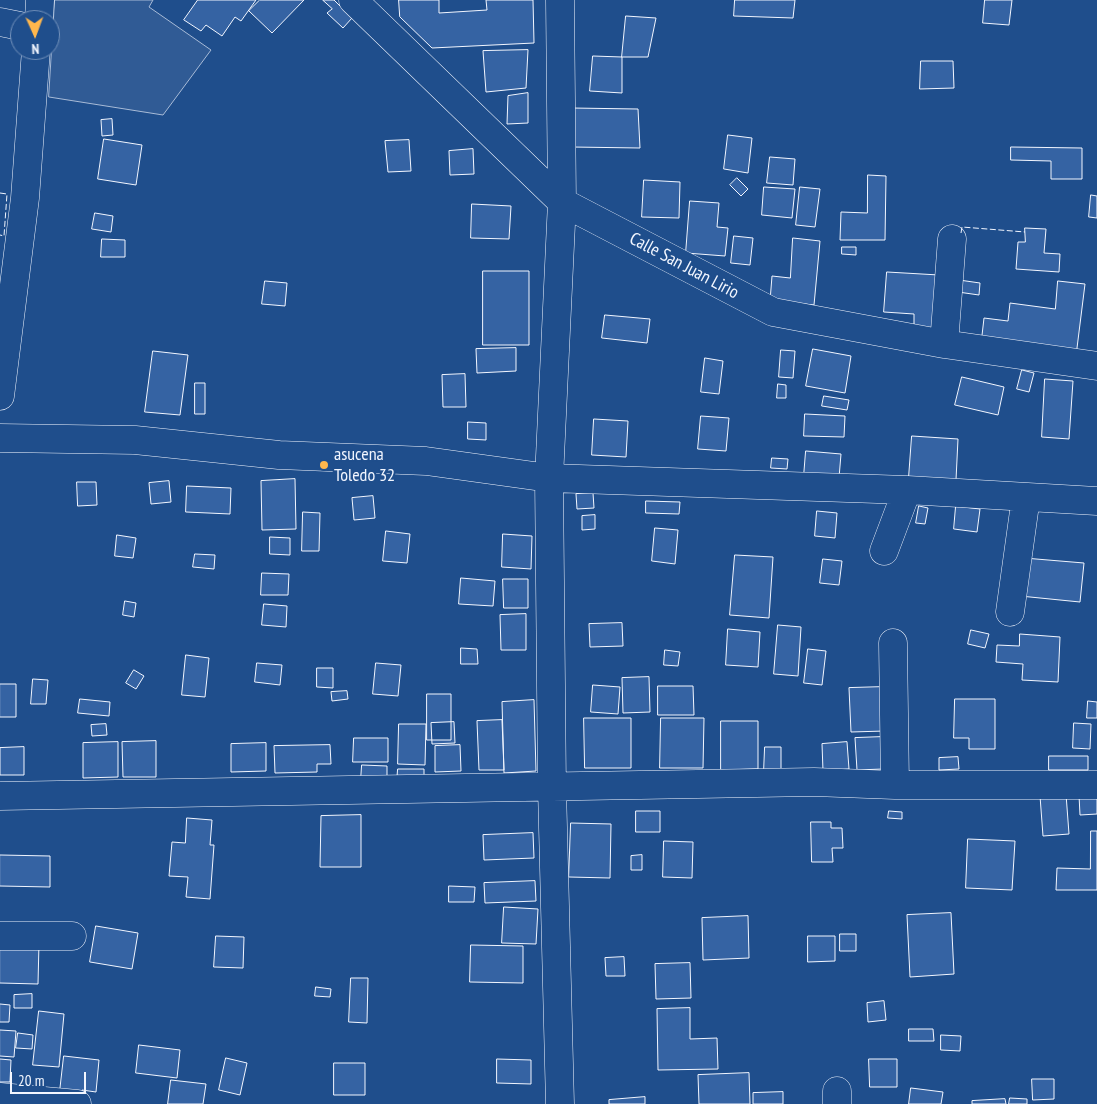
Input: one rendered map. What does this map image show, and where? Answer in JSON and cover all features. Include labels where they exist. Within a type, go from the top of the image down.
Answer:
[{"type":"street","name":"Calle San Juan Lirio","points":[[353,0],[562,202],[773,312],[944,344],[1097,366]]},
{"type":"street","points":[[560,0],[562,202],[548,478],[552,788],[560,1104]]},
{"type":"street","points":[[0,396],[9,250],[25,198],[35,60]]},
{"type":"street","points":[[944,344],[952,239]]},
{"type":"street","points":[[0,438],[135,440],[279,455],[426,461],[548,478],[907,490],[1097,501]]},
{"type":"street","points":[[884,552],[907,490]]},
{"type":"street","points":[[1010,612],[1026,497]]},
{"type":"street","points":[[894,643],[895,785]]},
{"type":"street","points":[[0,796],[814,782],[895,785],[1097,785]]},
{"type":"street","points":[[0,936],[72,936]]},
{"type":"street","points":[[0,1097],[77,1104]]},
{"type":"shaded area","points":[[55,0],[153,0],[149,7],[211,50],[163,115],[49,97],[51,60],[60,60],[60,10],[54,10]]},
{"type":"building","points":[[198,0],[256,0],[241,21],[235,17],[222,36],[206,25],[201,31],[184,20]]},
{"type":"building","points":[[260,0],[304,0],[272,33],[249,11]]},
{"type":"building","points":[[323,0],[334,0],[352,18],[343,28],[327,13],[332,9]]},
{"type":"building","points":[[399,0],[439,0],[439,13],[487,10],[486,0],[533,0],[534,43],[432,48],[400,17]]},
{"type":"building","points":[[735,0],[795,0],[793,18],[734,16]]},
{"type":"building","points":[[985,0],[1012,0],[1009,25],[983,23]]},
{"type":"building","points":[[626,16],[656,18],[648,57],[622,57]]},
{"type":"building","points":[[528,50],[526,88],[486,92],[483,51]]},
{"type":"building","points":[[593,56],[622,57],[622,93],[590,91]]},
{"type":"building","points":[[921,61],[953,61],[954,88],[920,89]]},
{"type":"building","points":[[528,93],[528,123],[507,124],[508,96]]},
{"type":"building","points":[[571,108],[638,109],[640,148],[571,147]]},
{"type":"building","points":[[112,119],[113,135],[102,136],[101,120]]},
{"type":"building","points":[[728,135],[752,138],[748,173],[724,169]]},
{"type":"building","points":[[104,139],[142,145],[136,185],[98,179]]},
{"type":"building","points":[[409,140],[411,171],[388,172],[385,141]]},
{"type":"building","points":[[1011,147],[1082,148],[1082,179],[1051,179],[1051,161],[1011,160]]},
{"type":"building","points":[[473,149],[474,174],[450,175],[449,151]]},
{"type":"building","points":[[770,157],[795,159],[793,185],[767,183]]},
{"type":"building","points":[[868,175],[886,176],[885,240],[840,240],[841,212],[867,213]]},
{"type":"building","points":[[737,178],[748,189],[741,196],[730,185]]},
{"type":"building","points":[[644,180],[680,182],[679,218],[642,217]]},
{"type":"building","points":[[764,187],[795,189],[792,218],[762,215]]},
{"type":"building","points":[[800,187],[820,189],[815,227],[796,225]]},
{"type":"building","points":[[1091,195],[1097,196],[1097,218],[1089,217]]},
{"type":"building","points":[[690,201],[719,203],[717,227],[728,228],[725,256],[686,253]]},
{"type":"building","points":[[472,204],[511,206],[509,239],[471,238]]},
{"type":"building","points":[[95,213],[113,216],[111,232],[92,229]]},
{"type":"building","points":[[1025,228],[1046,229],[1044,253],[1060,254],[1059,272],[1016,269],[1018,242],[1025,242]]},
{"type":"building","points":[[734,236],[753,238],[750,265],[731,263]]},
{"type":"building","points":[[793,238],[820,241],[814,305],[770,301],[772,276],[790,278]]},
{"type":"building","points":[[102,239],[125,240],[125,257],[101,257]]},
{"type":"building","points":[[842,247],[856,247],[856,255],[842,254]]},
{"type":"building","points":[[483,271],[529,271],[529,345],[483,345]]},
{"type":"building","points":[[887,272],[939,275],[937,331],[914,330],[914,314],[884,312]]},
{"type":"building","points":[[959,280],[980,283],[979,295],[958,292]]},
{"type":"building","points":[[265,281],[287,283],[285,306],[262,304]]},
{"type":"building","points":[[1058,281],[1085,284],[1076,356],[981,344],[984,318],[1008,321],[1010,303],[1055,309]]},
{"type":"building","points":[[605,315],[650,319],[647,343],[602,338]]},
{"type":"building","points":[[516,348],[516,371],[477,373],[476,349]]},
{"type":"building","points":[[813,349],[851,356],[845,393],[806,386]]},
{"type":"building","points":[[781,350],[795,351],[793,378],[779,377]]},
{"type":"building","points":[[153,351],[188,355],[180,415],[145,412]]},
{"type":"building","points":[[705,358],[723,361],[719,394],[701,392]]},
{"type":"building","points":[[1022,370],[1034,373],[1029,392],[1017,389]]},
{"type":"building","points":[[465,374],[466,407],[443,407],[442,375]]},
{"type":"building","points":[[962,377],[1004,387],[998,415],[955,405]]},
{"type":"building","points":[[1045,379],[1073,381],[1069,439],[1042,437]]},
{"type":"building","points":[[195,383],[205,383],[205,414],[195,414]]},
{"type":"building","points":[[778,384],[786,385],[786,398],[777,398]]},
{"type":"building","points":[[824,396],[849,400],[847,410],[822,406]]},
{"type":"building","points":[[805,414],[845,416],[844,437],[804,436]]},
{"type":"building","points":[[701,416],[729,418],[726,451],[698,449]]},
{"type":"building","points":[[594,419],[628,421],[626,457],[592,455]]},
{"type":"building","points":[[468,422],[486,423],[486,440],[468,439]]},
{"type":"building","points":[[912,436],[958,439],[956,480],[909,477]]},
{"type":"building","points":[[806,451],[841,454],[839,478],[804,476]]},
{"type":"building","points":[[772,458],[788,459],[787,469],[771,468]]},
{"type":"building","points":[[295,479],[296,529],[262,530],[261,481]]},
{"type":"building","points":[[169,481],[171,502],[151,504],[149,483]]},
{"type":"building","points":[[77,482],[96,482],[97,505],[78,506]]},
{"type":"building","points":[[187,486],[231,488],[230,514],[186,512]]},
{"type":"building","points":[[593,493],[594,508],[577,509],[576,494]]},
{"type":"building","points":[[373,496],[375,518],[354,520],[352,498]]},
{"type":"building","points":[[646,501],[680,502],[679,514],[646,513]]},
{"type":"building","points":[[919,506],[928,508],[925,524],[916,523]]},
{"type":"building","points":[[956,506],[980,509],[977,532],[954,529]]},
{"type":"building","points":[[817,511],[837,513],[835,538],[815,536]]},
{"type":"building","points":[[303,512],[320,513],[319,551],[302,551]]},
{"type":"building","points":[[595,515],[595,529],[582,530],[582,516]]},
{"type":"building","points":[[655,528],[678,530],[675,564],[652,561]]},
{"type":"building","points":[[386,531],[410,534],[407,563],[383,561]]},
{"type":"building","points":[[503,534],[532,536],[531,569],[502,567]]},
{"type":"building","points":[[117,535],[136,538],[133,558],[115,556]]},
{"type":"building","points":[[270,537],[290,538],[290,555],[270,554]]},
{"type":"building","points":[[195,554],[215,555],[214,569],[193,567]]},
{"type":"building","points":[[735,555],[773,557],[769,618],[730,615]]},
{"type":"building","points":[[1024,558],[1084,563],[1080,602],[1020,596]]},
{"type":"building","points":[[823,559],[842,561],[839,585],[820,583]]},
{"type":"building","points":[[262,573],[289,574],[288,595],[261,595]]},
{"type":"building","points":[[461,578],[495,581],[493,606],[459,604]]},
{"type":"building","points":[[503,579],[528,579],[528,608],[504,608]]},
{"type":"building","points":[[125,601],[136,603],[134,617],[123,615]]},
{"type":"building","points":[[264,604],[287,606],[286,627],[262,625]]},
{"type":"building","points":[[526,614],[526,650],[501,650],[500,615]]},
{"type":"building","points":[[622,623],[623,646],[590,647],[589,624]]},
{"type":"building","points":[[778,625],[801,627],[798,676],[774,674]]},
{"type":"building","points":[[728,629],[760,632],[758,667],[726,665]]},
{"type":"building","points":[[971,630],[989,634],[985,648],[968,644]]},
{"type":"building","points":[[1020,634],[1060,637],[1058,682],[1022,680],[1023,664],[996,662],[997,645],[1019,646]]},
{"type":"building","points":[[461,648],[477,649],[478,664],[461,664]]},
{"type":"building","points":[[808,649],[826,651],[822,685],[804,683]]},
{"type":"building","points":[[665,650],[680,652],[678,666],[664,665]]},
{"type":"building","points":[[186,655],[209,658],[205,697],[182,695]]},
{"type":"building","points":[[257,663],[282,665],[280,685],[255,682]]},
{"type":"building","points":[[376,663],[401,665],[398,696],[373,694]]},
{"type":"building","points":[[317,668],[333,668],[333,688],[317,687]]},
{"type":"building","points":[[134,670],[144,676],[136,689],[126,683]]},
{"type":"building","points":[[649,677],[650,712],[623,713],[622,678]]},
{"type":"building","points":[[33,679],[48,680],[46,704],[31,704]]},
{"type":"building","points":[[0,684],[16,684],[16,717],[0,717]]},
{"type":"building","points":[[593,685],[620,687],[618,714],[591,712]]},
{"type":"building","points":[[658,686],[693,686],[694,715],[658,715]]},
{"type":"building","points":[[883,687],[885,731],[851,732],[849,688]]},
{"type":"building","points":[[347,691],[348,699],[332,701],[331,692]]},
{"type":"building","points":[[427,694],[451,694],[451,740],[427,740]]},
{"type":"building","points":[[80,699],[110,702],[109,716],[78,713]]},
{"type":"building","points":[[955,699],[995,699],[995,749],[969,749],[969,738],[954,738]]},
{"type":"building","points":[[534,700],[536,771],[504,773],[502,702]]},
{"type":"building","points":[[1088,701],[1097,702],[1097,718],[1087,718]]},
{"type":"building","points":[[584,718],[631,718],[631,768],[585,768]]},
{"type":"building","points":[[661,718],[704,718],[703,768],[660,768]]},
{"type":"building","points":[[502,720],[504,770],[479,770],[477,721]]},
{"type":"building","points":[[721,721],[758,721],[758,769],[721,770]]},
{"type":"building","points":[[454,722],[455,743],[432,744],[431,723]]},
{"type":"building","points":[[1074,723],[1091,724],[1090,749],[1073,748]]},
{"type":"building","points":[[106,724],[107,735],[92,736],[91,725]]},
{"type":"building","points":[[399,724],[426,724],[425,765],[398,764]]},
{"type":"building","points":[[882,737],[883,769],[857,770],[855,738]]},
{"type":"building","points":[[354,738],[388,738],[388,762],[353,762]]},
{"type":"building","points":[[156,741],[156,777],[123,777],[122,742]]},
{"type":"building","points":[[118,742],[118,777],[83,778],[83,743]]},
{"type":"building","points":[[847,742],[849,769],[823,771],[822,744]]},
{"type":"building","points":[[266,743],[266,771],[231,772],[231,744]]},
{"type":"building","points":[[330,745],[331,764],[317,764],[317,772],[275,773],[274,746]]},
{"type":"building","points":[[460,745],[461,771],[435,772],[435,746]]},
{"type":"building","points":[[24,747],[24,775],[0,775],[0,748]]},
{"type":"building","points":[[765,747],[781,747],[781,772],[764,771]]},
{"type":"building","points":[[1049,756],[1088,756],[1088,770],[1049,770]]},
{"type":"building","points":[[958,757],[959,769],[939,770],[939,758]]},
{"type":"building","points":[[362,765],[387,766],[387,781],[361,780]]},
{"type":"building","points":[[398,769],[424,769],[424,783],[397,782]]},
{"type":"building","points":[[1066,794],[1069,834],[1043,836],[1040,796]]},
{"type":"building","points":[[1097,794],[1097,814],[1080,815],[1079,795]]},
{"type":"building","points":[[636,811],[660,811],[660,832],[636,832]]},
{"type":"building","points":[[889,811],[902,812],[902,819],[888,818]]},
{"type":"building","points":[[361,815],[361,867],[320,867],[321,816]]},
{"type":"building","points":[[187,818],[212,820],[210,845],[214,845],[210,899],[186,897],[188,877],[169,876],[172,842],[185,843]]},
{"type":"building","points":[[811,822],[831,822],[831,828],[842,828],[843,848],[832,848],[833,862],[812,862]]},
{"type":"building","points":[[571,823],[611,824],[610,878],[569,877]]},
{"type":"building","points":[[1091,831],[1097,831],[1097,890],[1056,890],[1057,868],[1090,869]]},
{"type":"building","points":[[533,833],[534,858],[484,860],[483,835]]},
{"type":"building","points":[[968,839],[1015,841],[1012,890],[966,888]]},
{"type":"building","points":[[664,841],[693,842],[692,878],[663,877]]},
{"type":"building","points":[[0,855],[50,856],[50,887],[0,886]]},
{"type":"building","points":[[642,855],[642,870],[631,870],[631,856]]},
{"type":"building","points":[[535,881],[536,901],[485,903],[484,883]]},
{"type":"building","points":[[449,886],[475,887],[474,902],[449,902]]},
{"type":"building","points":[[504,907],[538,909],[536,944],[502,943]]},
{"type":"building","points":[[951,913],[954,974],[910,977],[907,915]]},
{"type":"building","points":[[748,916],[749,958],[703,960],[702,918]]},
{"type":"building","points":[[96,926],[138,933],[132,969],[90,962]]},
{"type":"building","points":[[840,934],[856,934],[856,951],[840,951]]},
{"type":"building","points":[[216,936],[244,937],[243,968],[214,967]]},
{"type":"building","points":[[808,936],[835,936],[835,961],[808,962]]},
{"type":"building","points":[[0,943],[39,943],[38,984],[0,983]]},
{"type":"building","points":[[471,945],[523,946],[523,983],[470,982]]},
{"type":"building","points":[[624,957],[625,976],[606,976],[605,958]]},
{"type":"building","points":[[690,963],[691,998],[656,999],[655,964]]},
{"type":"building","points":[[351,978],[368,978],[367,1023],[349,1022]]},
{"type":"building","points":[[316,987],[331,989],[330,997],[315,996]]},
{"type":"building","points":[[32,994],[32,1008],[14,1008],[14,995]]},
{"type":"building","points":[[884,1001],[886,1020],[868,1022],[867,1003]]},
{"type":"building","points":[[0,1004],[10,1005],[9,1022],[0,1022]]},
{"type":"building","points":[[690,1008],[690,1039],[717,1038],[718,1069],[658,1070],[657,1009]]},
{"type":"building","points":[[39,1011],[64,1014],[59,1067],[33,1065]]},
{"type":"building","points":[[909,1029],[933,1029],[934,1041],[909,1041]]},
{"type":"building","points":[[0,1030],[16,1031],[14,1057],[0,1056]]},
{"type":"building","points":[[18,1033],[33,1035],[32,1049],[16,1048]]},
{"type":"building","points":[[941,1035],[961,1036],[960,1051],[941,1050]]},
{"type":"building","points":[[139,1045],[180,1050],[177,1078],[136,1073]]},
{"type":"building","points":[[64,1056],[99,1060],[96,1092],[82,1090],[81,1103],[59,1100]]},
{"type":"building","points":[[226,1058],[247,1063],[240,1095],[219,1090]]},
{"type":"building","points":[[0,1059],[11,1060],[10,1082],[0,1082]]},
{"type":"building","points":[[497,1059],[531,1060],[531,1084],[497,1083]]},
{"type":"building","points":[[869,1059],[897,1059],[897,1087],[870,1087]]},
{"type":"building","points":[[334,1063],[365,1063],[365,1095],[334,1095]]},
{"type":"building","points":[[749,1073],[750,1104],[699,1104],[698,1075]]},
{"type":"building","points":[[1032,1079],[1054,1079],[1054,1099],[1033,1100]]},
{"type":"building","points":[[171,1080],[206,1084],[203,1104],[168,1104]]},
{"type":"building","points":[[911,1088],[943,1092],[941,1104],[909,1104]]},
{"type":"building","points":[[783,1092],[783,1104],[753,1104],[753,1093]]},
{"type":"building","points":[[645,1097],[645,1104],[609,1104],[609,1100]]},
{"type":"building","points":[[1010,1098],[1027,1099],[1027,1104],[1009,1104]]},
{"type":"building","points":[[1005,1099],[1006,1104],[972,1104],[972,1101]]},
{"type":"fence","points":[[0,193],[7,194],[4,236],[0,235]]},
{"type":"fence","points":[[961,233],[962,227],[1025,232]]},
{"type":"place","name":"asucena Toledo 32","points":[[324,465]]}]
